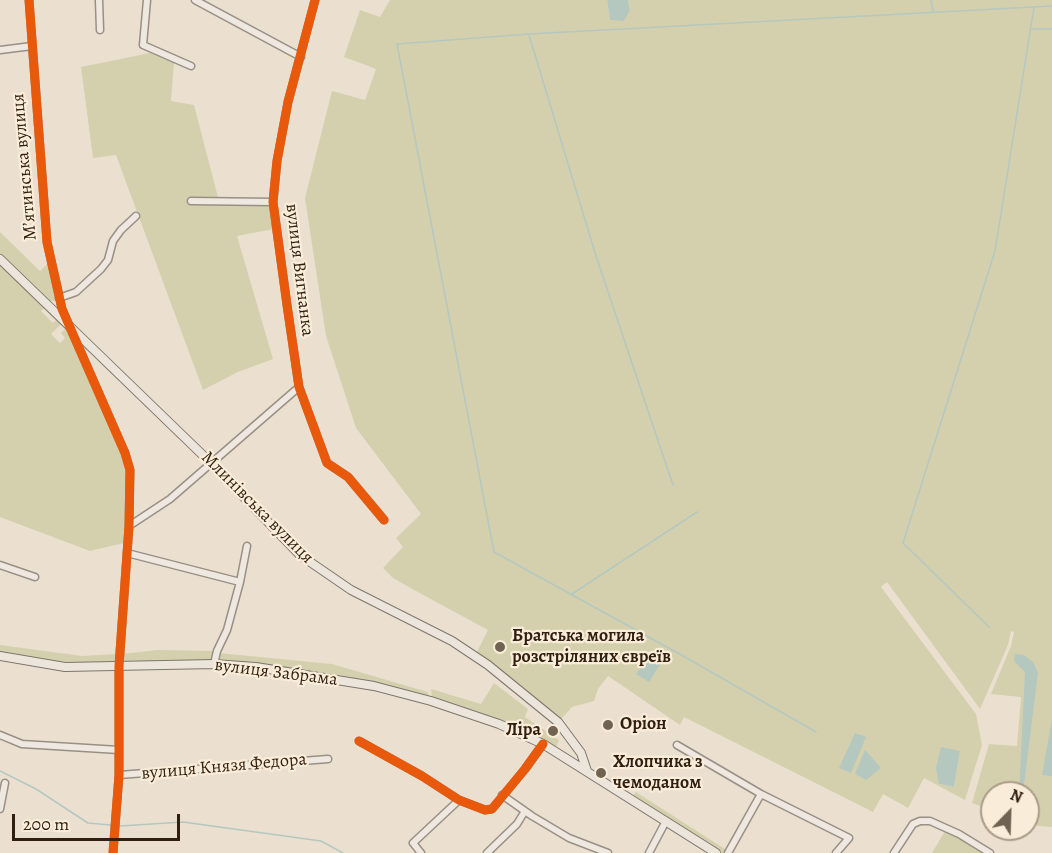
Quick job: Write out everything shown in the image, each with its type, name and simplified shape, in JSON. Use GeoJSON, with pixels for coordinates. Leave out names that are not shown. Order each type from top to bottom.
{"type":"FeatureCollection","features":[{"type":"Feature","properties":{"kind":"main road","name":"Млинівська вулиця"},"geometry":{"type":"LineString","coordinates":[[0,259],[212,464],[300,555],[351,590],[452,641],[488,665],[558,722],[581,753],[587,771]]}},
{"type":"Feature","properties":{"kind":"main road","name":"вулиця Забрама"},"geometry":{"type":"LineString","coordinates":[[0,656],[65,667],[214,664],[256,667],[374,686],[499,723],[543,744],[716,853]]}},
{"type":"Feature","properties":{"kind":"street","name":"Мʼятинська вулиця"},"geometry":{"type":"LineString","coordinates":[[29,0],[47,242],[59,298],[130,470],[129,526],[119,666],[119,776],[113,853]]}},
{"type":"Feature","properties":{"kind":"street"},"geometry":{"type":"LineString","coordinates":[[99,0],[100,30]]}},
{"type":"Feature","properties":{"kind":"street"},"geometry":{"type":"LineString","coordinates":[[147,0],[143,45],[191,66]]}},
{"type":"Feature","properties":{"kind":"street"},"geometry":{"type":"LineString","coordinates":[[195,0],[301,57]]}},
{"type":"Feature","properties":{"kind":"street","name":"вулиця Вигнанка"},"geometry":{"type":"LineString","coordinates":[[315,0],[288,102],[277,161],[273,202],[299,387],[327,463],[348,477],[384,520]]}},
{"type":"Feature","properties":{"kind":"street"},"geometry":{"type":"LineString","coordinates":[[0,50],[32,46]]}},
{"type":"Feature","properties":{"kind":"street"},"geometry":{"type":"LineString","coordinates":[[191,201],[273,202]]}},
{"type":"Feature","properties":{"kind":"street"},"geometry":{"type":"LineString","coordinates":[[59,298],[76,292],[101,269],[108,260],[113,241],[120,230],[136,216]]}},
{"type":"Feature","properties":{"kind":"street"},"geometry":{"type":"LineString","coordinates":[[129,526],[170,499],[299,387]]}},
{"type":"Feature","properties":{"kind":"street"},"geometry":{"type":"LineString","coordinates":[[214,664],[217,651],[227,630],[247,546]]}},
{"type":"Feature","properties":{"kind":"street"},"geometry":{"type":"LineString","coordinates":[[126,553],[240,582]]}},
{"type":"Feature","properties":{"kind":"street"},"geometry":{"type":"LineString","coordinates":[[0,565],[35,577]]}},
{"type":"Feature","properties":{"kind":"street"},"geometry":{"type":"LineString","coordinates":[[0,735],[22,744],[119,750]]}},
{"type":"Feature","properties":{"kind":"street"},"geometry":{"type":"LineString","coordinates":[[359,741],[422,776],[459,800],[485,810],[492,809],[543,744]]}},
{"type":"Feature","properties":{"kind":"street"},"geometry":{"type":"LineString","coordinates":[[677,745],[761,794],[849,838],[836,853]]}},
{"type":"Feature","properties":{"kind":"street","name":"вулиця Князя Федора"},"geometry":{"type":"LineString","coordinates":[[119,776],[328,759]]}},
{"type":"Feature","properties":{"kind":"street"},"geometry":{"type":"LineString","coordinates":[[0,809],[5,783]]}},
{"type":"Feature","properties":{"kind":"street"},"geometry":{"type":"LineString","coordinates":[[728,853],[761,794]]}},
{"type":"Feature","properties":{"kind":"street"},"geometry":{"type":"LineString","coordinates":[[502,795],[569,838],[608,853]]}},
{"type":"Feature","properties":{"kind":"street"},"geometry":{"type":"LineString","coordinates":[[421,853],[413,843],[459,800]]}},
{"type":"Feature","properties":{"kind":"street"},"geometry":{"type":"LineString","coordinates":[[487,853],[516,824],[525,811]]}},
{"type":"Feature","properties":{"kind":"street"},"geometry":{"type":"LineString","coordinates":[[649,853],[666,821]]}},
{"type":"Feature","properties":{"kind":"street"},"geometry":{"type":"LineString","coordinates":[[894,853],[913,824],[930,821],[959,834],[990,853]]}},
{"type":"Feature","properties":{"kind":"shaded area"},"geometry":{"type":"Polygon","coordinates":[[[390,0],[607,0],[610,20],[630,10],[628,0],[1052,0],[1052,827],[1040,826],[1040,781],[980,781],[980,806],[972,803],[989,744],[1017,746],[1021,697],[991,694],[1011,646],[1014,632],[1011,631],[1008,645],[980,709],[887,582],[881,587],[976,714],[982,745],[965,800],[924,778],[908,808],[883,794],[873,812],[684,717],[680,725],[608,676],[598,689],[594,701],[572,707],[560,720],[476,654],[488,630],[393,578],[383,568],[403,547],[396,538],[421,514],[356,428],[326,336],[305,198],[332,91],[365,100],[376,69],[344,57],[360,10],[380,17],[390,0]],[[960,750],[939,784],[954,787],[960,750]]]}},
{"type":"Feature","properties":{"kind":"shaded area"},"geometry":{"type":"Polygon","coordinates":[[[607,0],[628,0],[630,10],[624,21],[610,20],[607,0]]]}},
{"type":"Feature","properties":{"kind":"shaded area"},"geometry":{"type":"Polygon","coordinates":[[[150,53],[174,63],[171,101],[194,105],[220,205],[270,205],[274,229],[237,236],[273,359],[238,372],[203,390],[116,155],[93,158],[81,67],[150,53]]]}},
{"type":"Feature","properties":{"kind":"shaded area"},"geometry":{"type":"Polygon","coordinates":[[[0,232],[40,271],[49,262],[57,298],[55,301],[47,301],[0,256],[0,232]]]}},
{"type":"Feature","properties":{"kind":"shaded area"},"geometry":{"type":"Polygon","coordinates":[[[0,263],[45,307],[41,311],[53,323],[57,319],[62,323],[51,334],[60,343],[65,338],[61,333],[66,328],[68,330],[122,453],[127,471],[124,543],[90,551],[0,517],[0,263]]]}},
{"type":"Feature","properties":{"kind":"shaded area"},"geometry":{"type":"Polygon","coordinates":[[[0,645],[82,656],[117,654],[116,662],[65,663],[0,652],[0,645]]]}},
{"type":"Feature","properties":{"kind":"shaded area"},"geometry":{"type":"Polygon","coordinates":[[[157,650],[215,651],[213,660],[122,662],[122,654],[157,650]]]}},
{"type":"Feature","properties":{"kind":"shaded area"},"geometry":{"type":"Polygon","coordinates":[[[651,652],[658,653],[661,663],[649,682],[636,674],[651,652]]]}},
{"type":"Feature","properties":{"kind":"shaded area"},"geometry":{"type":"Polygon","coordinates":[[[219,653],[332,664],[428,692],[429,697],[375,682],[330,674],[256,663],[217,661],[219,653]]]}},
{"type":"Feature","properties":{"kind":"shaded area"},"geometry":{"type":"Polygon","coordinates":[[[1015,654],[1024,655],[1033,662],[1038,673],[1024,781],[1020,781],[1025,672],[1014,661],[1015,654]]]}},
{"type":"Feature","properties":{"kind":"shaded area"},"geometry":{"type":"Polygon","coordinates":[[[494,683],[528,709],[525,717],[559,740],[556,747],[501,720],[432,698],[431,689],[481,704],[494,683]]]}},
{"type":"Feature","properties":{"kind":"shaded area"},"geometry":{"type":"Polygon","coordinates":[[[1052,719],[1052,776],[1042,775],[1052,719]]]}},
{"type":"Feature","properties":{"kind":"shaded area"},"geometry":{"type":"Polygon","coordinates":[[[855,733],[866,737],[851,773],[839,768],[855,733]]]}},
{"type":"Feature","properties":{"kind":"shaded area"},"geometry":{"type":"Polygon","coordinates":[[[941,747],[960,751],[954,787],[939,784],[936,768],[941,747]]]}},
{"type":"Feature","properties":{"kind":"shaded area"},"geometry":{"type":"Polygon","coordinates":[[[865,750],[881,768],[866,780],[855,774],[865,750]]]}},
{"type":"Feature","properties":{"kind":"shaded area"},"geometry":{"type":"Polygon","coordinates":[[[636,792],[728,851],[727,853],[723,853],[633,796],[636,792]]]}},
{"type":"Feature","properties":{"kind":"shaded area"},"geometry":{"type":"Polygon","coordinates":[[[945,831],[958,836],[985,853],[932,853],[945,831]]]}},
{"type":"Feature","properties":{"kind":"waterway"},"geometry":{"type":"LineString","coordinates":[[931,0],[933,11]]}},
{"type":"Feature","properties":{"kind":"waterway"},"geometry":{"type":"LineString","coordinates":[[816,732],[494,552],[397,44],[529,34],[1052,6]]}},
{"type":"Feature","properties":{"kind":"waterway"},"geometry":{"type":"LineString","coordinates":[[989,627],[903,543],[995,251],[1034,7]]}},
{"type":"Feature","properties":{"kind":"waterway"},"geometry":{"type":"LineString","coordinates":[[1031,29],[1052,29]]}},
{"type":"Feature","properties":{"kind":"waterway"},"geometry":{"type":"LineString","coordinates":[[529,35],[596,256],[673,485]]}},
{"type":"Feature","properties":{"kind":"waterway"},"geometry":{"type":"LineString","coordinates":[[572,594],[697,512]]}},
{"type":"Feature","properties":{"kind":"waterway"},"geometry":{"type":"LineString","coordinates":[[0,771],[36,789],[88,823],[111,825]]}},
{"type":"Feature","properties":{"kind":"waterway"},"geometry":{"type":"LineString","coordinates":[[120,826],[183,822],[321,841],[343,853]]}},
{"type":"Feature","properties":{"kind":"cycle path"},"geometry":{"type":"LineString","coordinates":[[29,0],[47,242],[62,309],[125,453],[130,470],[129,526],[119,666],[119,775],[113,853]]}},
{"type":"Feature","properties":{"kind":"cycle path"},"geometry":{"type":"LineString","coordinates":[[315,0],[288,102],[277,161],[273,202],[299,387],[327,463],[348,477],[384,520]]}},
{"type":"Feature","properties":{"kind":"cycle path"},"geometry":{"type":"LineString","coordinates":[[359,741],[422,776],[459,800],[485,810],[492,809],[543,744]]}},
{"type":"Feature","properties":{"kind":"place","name":"Братська могила розстріляних євреїв"},"geometry":{"type":"Point","coordinates":[500,647]}},
{"type":"Feature","properties":{"kind":"place","name":"Оріон"},"geometry":{"type":"Point","coordinates":[608,725]}},
{"type":"Feature","properties":{"kind":"place","name":"Ліра"},"geometry":{"type":"Point","coordinates":[553,731]}},
{"type":"Feature","properties":{"kind":"place","name":"Хлопчика з чемоданом"},"geometry":{"type":"Point","coordinates":[601,773]}}]}
